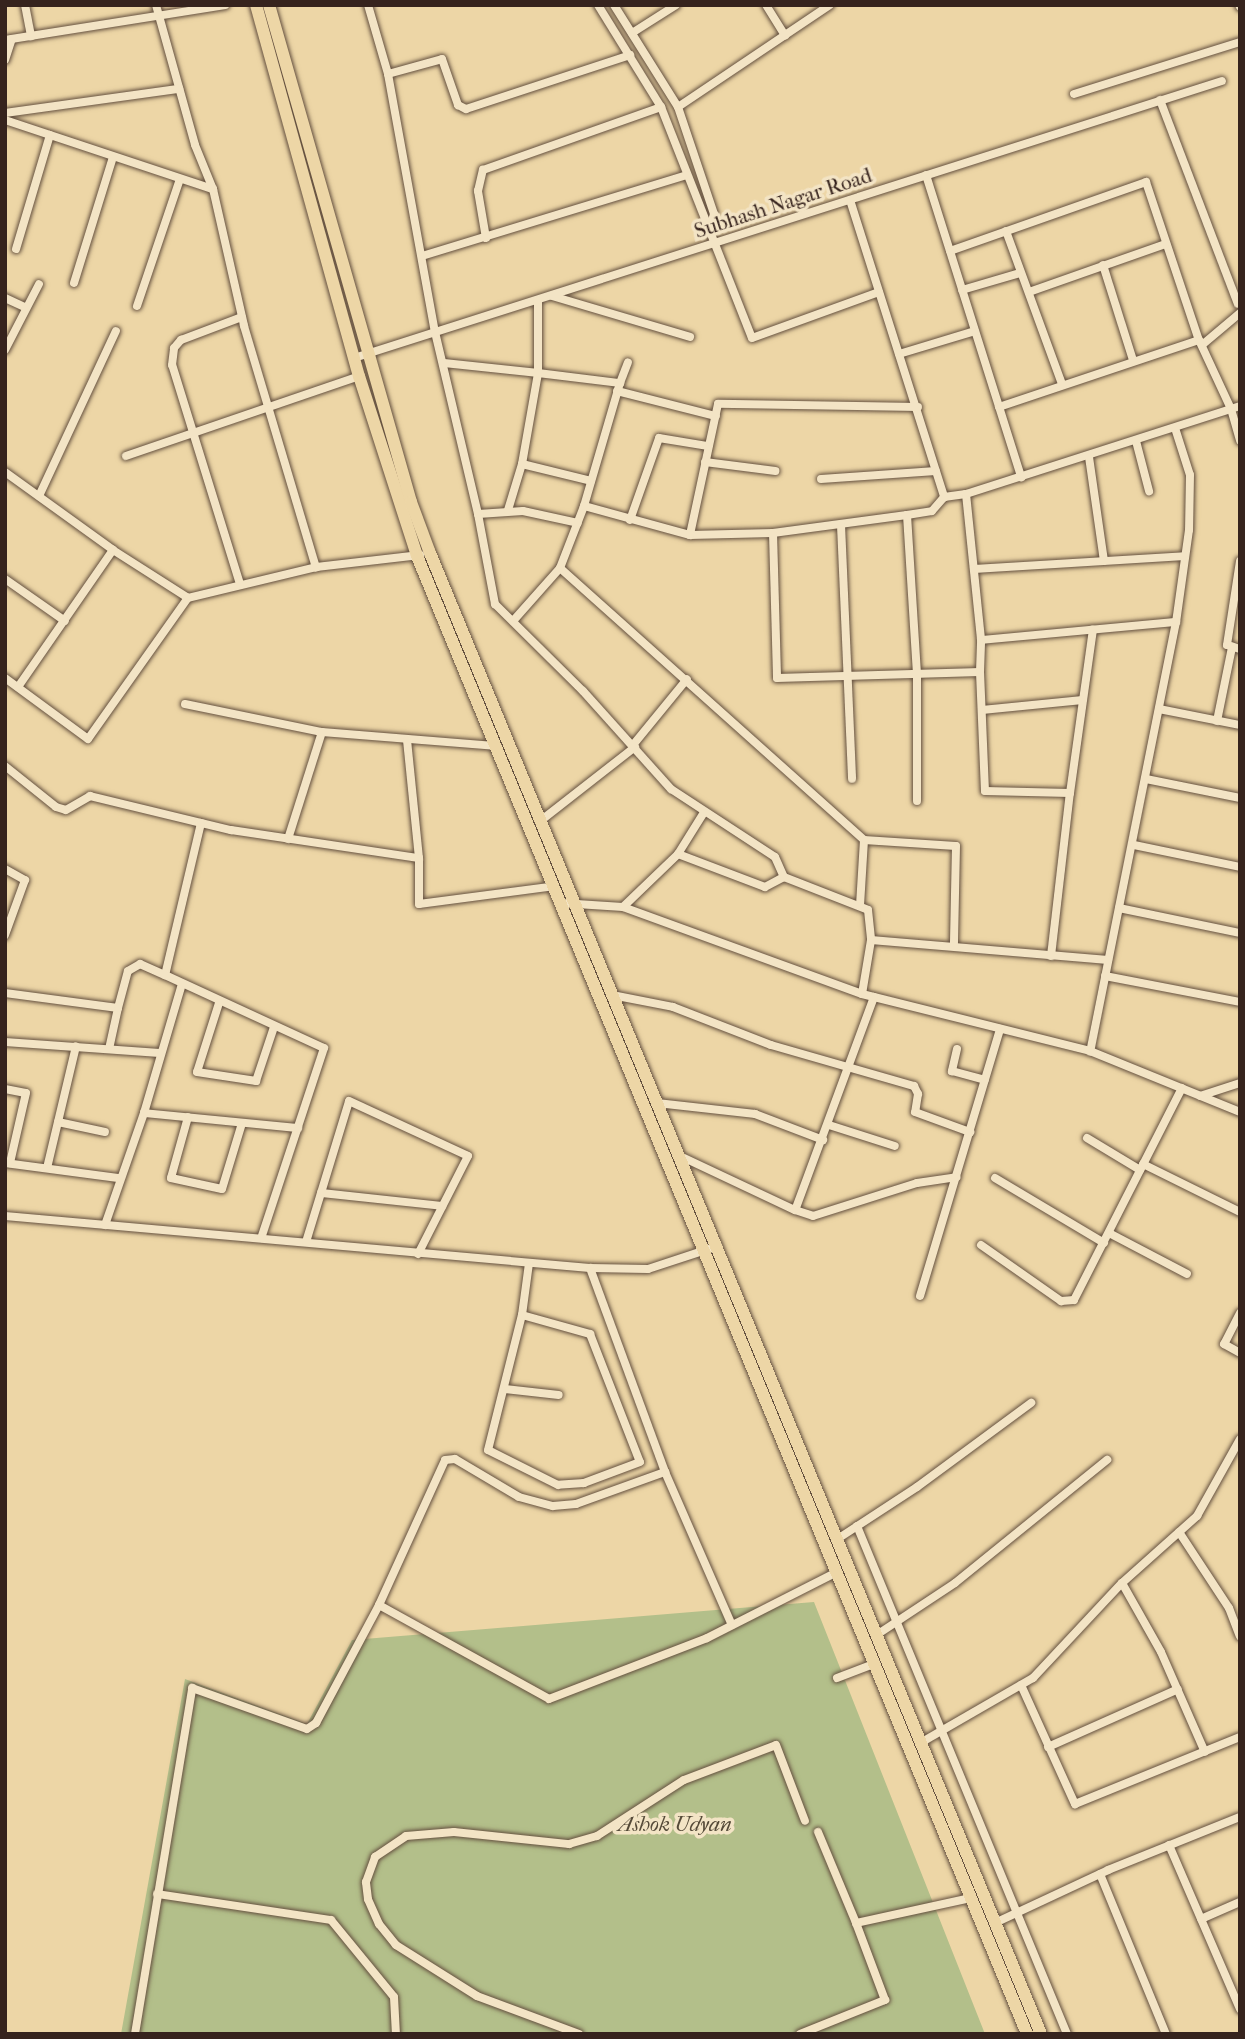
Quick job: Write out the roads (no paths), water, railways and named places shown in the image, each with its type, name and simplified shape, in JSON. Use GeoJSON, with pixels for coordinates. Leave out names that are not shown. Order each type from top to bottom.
{"type":"FeatureCollection","features":[{"type":"Feature","properties":{"kind":"main road"},"geometry":{"type":"LineString","coordinates":[[256,5],[354,358],[354,377],[497,746],[839,1538],[1041,2034]]}},
{"type":"Feature","properties":{"kind":"main road"},"geometry":{"type":"LineString","coordinates":[[269,5],[369,354],[423,555],[539,822],[559,885]]}},
{"type":"Feature","properties":{"kind":"main road"},"geometry":{"type":"LineString","coordinates":[[567,903],[612,995],[680,1156],[712,1249],[837,1572],[1027,2034]]}},
{"type":"Feature","properties":{"kind":"street"},"geometry":{"type":"LineString","coordinates":[[25,5],[31,36]]}},
{"type":"Feature","properties":{"kind":"street"},"geometry":{"type":"LineString","coordinates":[[156,5],[194,145],[213,189],[242,317],[316,567]]}},
{"type":"Feature","properties":{"kind":"street"},"geometry":{"type":"LineString","coordinates":[[5,60],[9,40],[225,5]]}},
{"type":"Feature","properties":{"kind":"street"},"geometry":{"type":"LineString","coordinates":[[368,5],[388,74],[435,332],[478,514],[491,596],[634,746],[671,789],[703,814],[775,857],[784,877],[860,906],[871,914],[871,940],[862,993]]}},
{"type":"Feature","properties":{"kind":"street"},"geometry":{"type":"LineString","coordinates":[[598,5],[661,107],[702,218],[710,228],[752,338],[879,292]]}},
{"type":"Feature","properties":{"kind":"street"},"geometry":{"type":"LineString","coordinates":[[614,5],[678,107],[714,214],[710,228]]}},
{"type":"Feature","properties":{"kind":"street"},"geometry":{"type":"LineString","coordinates":[[632,33],[676,5]]}},
{"type":"Feature","properties":{"kind":"street"},"geometry":{"type":"LineString","coordinates":[[766,5],[785,35]]}},
{"type":"Feature","properties":{"kind":"street"},"geometry":{"type":"LineString","coordinates":[[678,107],[830,5]]}},
{"type":"Feature","properties":{"kind":"street"},"geometry":{"type":"LineString","coordinates":[[1074,94],[1240,42]]}},
{"type":"Feature","properties":{"kind":"street"},"geometry":{"type":"LineString","coordinates":[[388,74],[442,59],[458,105],[466,109],[630,55]]}},
{"type":"Feature","properties":{"kind":"street","name":"Subhash Nagar Road"},"geometry":{"type":"LineString","coordinates":[[354,358],[1222,81]]}},
{"type":"Feature","properties":{"kind":"street"},"geometry":{"type":"LineString","coordinates":[[5,113],[179,89]]}},
{"type":"Feature","properties":{"kind":"street"},"geometry":{"type":"LineString","coordinates":[[1160,100],[1238,304]]}},
{"type":"Feature","properties":{"kind":"street"},"geometry":{"type":"LineString","coordinates":[[486,238],[478,191],[483,170],[661,107]]}},
{"type":"Feature","properties":{"kind":"street"},"geometry":{"type":"LineString","coordinates":[[5,120],[213,189]]}},
{"type":"Feature","properties":{"kind":"street"},"geometry":{"type":"LineString","coordinates":[[16,249],[50,135]]}},
{"type":"Feature","properties":{"kind":"street"},"geometry":{"type":"LineString","coordinates":[[74,283],[113,157]]}},
{"type":"Feature","properties":{"kind":"street"},"geometry":{"type":"LineString","coordinates":[[422,256],[687,175]]}},
{"type":"Feature","properties":{"kind":"street"},"geometry":{"type":"LineString","coordinates":[[926,175],[1021,477]]}},
{"type":"Feature","properties":{"kind":"street"},"geometry":{"type":"LineString","coordinates":[[137,306],[180,179]]}},
{"type":"Feature","properties":{"kind":"street"},"geometry":{"type":"LineString","coordinates":[[950,251],[1146,182],[1200,342],[1235,408],[1240,441]]}},
{"type":"Feature","properties":{"kind":"street"},"geometry":{"type":"LineString","coordinates":[[850,200],[918,407],[944,497]]}},
{"type":"Feature","properties":{"kind":"street"},"geometry":{"type":"LineString","coordinates":[[1006,231],[1062,384]]}},
{"type":"Feature","properties":{"kind":"street"},"geometry":{"type":"LineString","coordinates":[[1029,292],[1165,244]]}},
{"type":"Feature","properties":{"kind":"street"},"geometry":{"type":"LineString","coordinates":[[1103,265],[1133,360]]}},
{"type":"Feature","properties":{"kind":"street"},"geometry":{"type":"LineString","coordinates":[[962,289],[1020,273]]}},
{"type":"Feature","properties":{"kind":"street"},"geometry":{"type":"LineString","coordinates":[[5,351],[38,284]]}},
{"type":"Feature","properties":{"kind":"street"},"geometry":{"type":"LineString","coordinates":[[552,296],[690,337]]}},
{"type":"Feature","properties":{"kind":"street"},"geometry":{"type":"LineString","coordinates":[[5,298],[26,308]]}},
{"type":"Feature","properties":{"kind":"street"},"geometry":{"type":"LineString","coordinates":[[508,510],[522,464],[538,373],[538,301]]}},
{"type":"Feature","properties":{"kind":"street"},"geometry":{"type":"LineString","coordinates":[[999,407],[1133,360],[1200,342],[1240,313]]}},
{"type":"Feature","properties":{"kind":"street"},"geometry":{"type":"LineString","coordinates":[[240,584],[191,436],[172,365],[174,348],[194,332],[242,317]]}},
{"type":"Feature","properties":{"kind":"street"},"geometry":{"type":"LineString","coordinates":[[39,496],[116,331]]}},
{"type":"Feature","properties":{"kind":"street"},"geometry":{"type":"LineString","coordinates":[[899,354],[975,331]]}},
{"type":"Feature","properties":{"kind":"street"},"geometry":{"type":"LineString","coordinates":[[513,621],[560,568],[584,506],[628,362]]}},
{"type":"Feature","properties":{"kind":"street"},"geometry":{"type":"LineString","coordinates":[[444,363],[538,373],[619,387],[716,416]]}},
{"type":"Feature","properties":{"kind":"street"},"geometry":{"type":"LineString","coordinates":[[126,456],[269,409],[354,377]]}},
{"type":"Feature","properties":{"kind":"street"},"geometry":{"type":"LineString","coordinates":[[690,535],[718,404],[918,407]]}},
{"type":"Feature","properties":{"kind":"street"},"geometry":{"type":"LineString","coordinates":[[584,506],[690,535],[773,533],[908,515],[932,511],[944,497],[966,494],[1089,457],[1235,408]]}},
{"type":"Feature","properties":{"kind":"street"},"geometry":{"type":"LineString","coordinates":[[1090,1051],[1118,908],[1134,845],[1176,622],[1185,556],[1190,475],[1175,428]]}},
{"type":"Feature","properties":{"kind":"street"},"geometry":{"type":"LineString","coordinates":[[630,520],[659,438],[708,446]]}},
{"type":"Feature","properties":{"kind":"street"},"geometry":{"type":"LineString","coordinates":[[1136,441],[1149,491]]}},
{"type":"Feature","properties":{"kind":"street"},"geometry":{"type":"LineString","coordinates":[[1089,457],[1104,561]]}},
{"type":"Feature","properties":{"kind":"street"},"geometry":{"type":"LineString","coordinates":[[705,462],[775,471]]}},
{"type":"Feature","properties":{"kind":"street"},"geometry":{"type":"LineString","coordinates":[[522,464],[591,481]]}},
{"type":"Feature","properties":{"kind":"street"},"geometry":{"type":"LineString","coordinates":[[821,479],[936,471]]}},
{"type":"Feature","properties":{"kind":"street"},"geometry":{"type":"LineString","coordinates":[[5,472],[113,550],[188,598]]}},
{"type":"Feature","properties":{"kind":"street"},"geometry":{"type":"LineString","coordinates":[[966,494],[981,640],[985,791],[1070,793]]}},
{"type":"Feature","properties":{"kind":"street"},"geometry":{"type":"LineString","coordinates":[[478,514],[508,510],[578,523]]}},
{"type":"Feature","properties":{"kind":"street"},"geometry":{"type":"LineString","coordinates":[[908,515],[917,675],[917,801]]}},
{"type":"Feature","properties":{"kind":"street"},"geometry":{"type":"LineString","coordinates":[[841,525],[852,779]]}},
{"type":"Feature","properties":{"kind":"street"},"geometry":{"type":"LineString","coordinates":[[773,533],[776,678],[981,672]]}},
{"type":"Feature","properties":{"kind":"street"},"geometry":{"type":"LineString","coordinates":[[18,687],[113,550]]}},
{"type":"Feature","properties":{"kind":"street"},"geometry":{"type":"LineString","coordinates":[[5,678],[88,739],[188,598],[316,567],[423,555]]}},
{"type":"Feature","properties":{"kind":"street"},"geometry":{"type":"LineString","coordinates":[[974,569],[1185,556]]}},
{"type":"Feature","properties":{"kind":"street"},"geometry":{"type":"LineString","coordinates":[[1217,720],[1236,648],[1227,645],[1240,561]]}},
{"type":"Feature","properties":{"kind":"street"},"geometry":{"type":"LineString","coordinates":[[560,568],[864,840],[956,846],[954,945]]}},
{"type":"Feature","properties":{"kind":"street"},"geometry":{"type":"LineString","coordinates":[[5,579],[65,621]]}},
{"type":"Feature","properties":{"kind":"street"},"geometry":{"type":"LineString","coordinates":[[981,640],[1176,622]]}},
{"type":"Feature","properties":{"kind":"street"},"geometry":{"type":"LineString","coordinates":[[1051,956],[1093,630]]}},
{"type":"Feature","properties":{"kind":"street"},"geometry":{"type":"LineString","coordinates":[[539,822],[634,746],[687,680]]}},
{"type":"Feature","properties":{"kind":"street"},"geometry":{"type":"LineString","coordinates":[[982,710],[1083,701]]}},
{"type":"Feature","properties":{"kind":"street"},"geometry":{"type":"LineString","coordinates":[[185,704],[322,732],[497,746]]}},
{"type":"Feature","properties":{"kind":"street"},"geometry":{"type":"LineString","coordinates":[[1158,709],[1240,725]]}},
{"type":"Feature","properties":{"kind":"street"},"geometry":{"type":"LineString","coordinates":[[288,839],[322,732]]}},
{"type":"Feature","properties":{"kind":"street"},"geometry":{"type":"LineString","coordinates":[[407,740],[419,858],[419,904],[559,885]]}},
{"type":"Feature","properties":{"kind":"street"},"geometry":{"type":"LineString","coordinates":[[5,766],[56,807],[66,810],[90,796],[201,823],[419,858]]}},
{"type":"Feature","properties":{"kind":"street"},"geometry":{"type":"LineString","coordinates":[[1146,779],[1240,798]]}},
{"type":"Feature","properties":{"kind":"street"},"geometry":{"type":"LineString","coordinates":[[623,907],[678,854],[703,814]]}},
{"type":"Feature","properties":{"kind":"street"},"geometry":{"type":"LineString","coordinates":[[165,975],[176,941],[201,823]]}},
{"type":"Feature","properties":{"kind":"street"},"geometry":{"type":"LineString","coordinates":[[860,906],[864,840]]}},
{"type":"Feature","properties":{"kind":"street"},"geometry":{"type":"LineString","coordinates":[[1134,845],[1240,867]]}},
{"type":"Feature","properties":{"kind":"street"},"geometry":{"type":"LineString","coordinates":[[678,854],[765,887],[784,877]]}},
{"type":"Feature","properties":{"kind":"street"},"geometry":{"type":"LineString","coordinates":[[5,869],[25,880],[5,935]]}},
{"type":"Feature","properties":{"kind":"street"},"geometry":{"type":"LineString","coordinates":[[567,903],[623,907],[874,997],[1090,1051],[1240,1112]]}},
{"type":"Feature","properties":{"kind":"street"},"geometry":{"type":"LineString","coordinates":[[1118,908],[1240,933]]}},
{"type":"Feature","properties":{"kind":"street"},"geometry":{"type":"LineString","coordinates":[[871,940],[1108,960]]}},
{"type":"Feature","properties":{"kind":"street"},"geometry":{"type":"LineString","coordinates":[[109,1049],[128,971],[140,964],[219,1003],[324,1048],[261,1238]]}},
{"type":"Feature","properties":{"kind":"street"},"geometry":{"type":"LineString","coordinates":[[1105,976],[1240,1002]]}},
{"type":"Feature","properties":{"kind":"street"},"geometry":{"type":"LineString","coordinates":[[105,1225],[118,1178],[144,1113],[182,984]]}},
{"type":"Feature","properties":{"kind":"street"},"geometry":{"type":"LineString","coordinates":[[5,993],[118,1008]]}},
{"type":"Feature","properties":{"kind":"street"},"geometry":{"type":"LineString","coordinates":[[612,995],[673,1007],[851,1069],[914,1086],[917,1114],[970,1132]]}},
{"type":"Feature","properties":{"kind":"street"},"geometry":{"type":"LineString","coordinates":[[795,1210],[851,1069],[874,997]]}},
{"type":"Feature","properties":{"kind":"street"},"geometry":{"type":"LineString","coordinates":[[219,1003],[197,1072],[256,1081],[274,1027]]}},
{"type":"Feature","properties":{"kind":"street"},"geometry":{"type":"LineString","coordinates":[[920,1296],[1000,1029]]}},
{"type":"Feature","properties":{"kind":"street"},"geometry":{"type":"LineString","coordinates":[[5,1042],[160,1053]]}},
{"type":"Feature","properties":{"kind":"street"},"geometry":{"type":"LineString","coordinates":[[47,1168],[76,1046]]}},
{"type":"Feature","properties":{"kind":"street"},"geometry":{"type":"LineString","coordinates":[[957,1049],[952,1070],[985,1080]]}},
{"type":"Feature","properties":{"kind":"street"},"geometry":{"type":"LineString","coordinates":[[1200,1097],[1240,1083]]}},
{"type":"Feature","properties":{"kind":"street"},"geometry":{"type":"LineString","coordinates":[[981,1245],[1067,1303],[1073,1300],[1182,1088]]}},
{"type":"Feature","properties":{"kind":"street"},"geometry":{"type":"LineString","coordinates":[[5,1089],[26,1093],[8,1163],[118,1178]]}},
{"type":"Feature","properties":{"kind":"street"},"geometry":{"type":"LineString","coordinates":[[306,1242],[349,1101],[468,1156],[418,1254]]}},
{"type":"Feature","properties":{"kind":"street"},"geometry":{"type":"LineString","coordinates":[[657,1103],[755,1114],[823,1140]]}},
{"type":"Feature","properties":{"kind":"street"},"geometry":{"type":"LineString","coordinates":[[144,1113],[298,1128]]}},
{"type":"Feature","properties":{"kind":"street"},"geometry":{"type":"LineString","coordinates":[[188,1117],[171,1178],[222,1189],[242,1123]]}},
{"type":"Feature","properties":{"kind":"street"},"geometry":{"type":"LineString","coordinates":[[58,1122],[105,1132]]}},
{"type":"Feature","properties":{"kind":"street"},"geometry":{"type":"LineString","coordinates":[[829,1125],[895,1146]]}},
{"type":"Feature","properties":{"kind":"street"},"geometry":{"type":"LineString","coordinates":[[1087,1138],[1142,1167],[1240,1212]]}},
{"type":"Feature","properties":{"kind":"street"},"geometry":{"type":"LineString","coordinates":[[680,1156],[813,1216],[917,1183],[957,1177]]}},
{"type":"Feature","properties":{"kind":"street"},"geometry":{"type":"LineString","coordinates":[[995,1178],[1104,1243]]}},
{"type":"Feature","properties":{"kind":"street"},"geometry":{"type":"LineString","coordinates":[[321,1193],[442,1206]]}},
{"type":"Feature","properties":{"kind":"street"},"geometry":{"type":"LineString","coordinates":[[5,1216],[590,1268],[648,1269],[712,1249]]}},
{"type":"Feature","properties":{"kind":"street"},"geometry":{"type":"LineString","coordinates":[[1109,1233],[1187,1274]]}},
{"type":"Feature","properties":{"kind":"street"},"geometry":{"type":"LineString","coordinates":[[522,1315],[590,1334],[640,1462],[584,1483],[558,1485],[488,1450],[522,1315],[529,1263]]}},
{"type":"Feature","properties":{"kind":"street"},"geometry":{"type":"LineString","coordinates":[[590,1268],[664,1472],[732,1625]]}},
{"type":"Feature","properties":{"kind":"street"},"geometry":{"type":"LineString","coordinates":[[1240,1313],[1224,1343],[1240,1353]]}},
{"type":"Feature","properties":{"kind":"street"},"geometry":{"type":"LineString","coordinates":[[505,1389],[559,1395]]}},
{"type":"Feature","properties":{"kind":"street"},"geometry":{"type":"LineString","coordinates":[[839,1538],[1031,1403]]}},
{"type":"Feature","properties":{"kind":"street"},"geometry":{"type":"LineString","coordinates":[[922,1742],[1033,1678],[1122,1583],[1198,1516],[1240,1439]]}},
{"type":"Feature","properties":{"kind":"street"},"geometry":{"type":"LineString","coordinates":[[135,2034],[192,1688],[307,1729],[316,1723],[379,1605],[446,1460],[455,1459],[519,1497],[553,1506],[576,1504],[664,1472]]}},
{"type":"Feature","properties":{"kind":"street"},"geometry":{"type":"LineString","coordinates":[[878,1634],[955,1583],[1107,1460]]}},
{"type":"Feature","properties":{"kind":"street"},"geometry":{"type":"LineString","coordinates":[[857,1526],[1067,2034]]}},
{"type":"Feature","properties":{"kind":"street"},"geometry":{"type":"LineString","coordinates":[[1179,1532],[1228,1608],[1240,1636]]}},
{"type":"Feature","properties":{"kind":"street"},"geometry":{"type":"LineString","coordinates":[[379,1605],[549,1699],[732,1625],[837,1572]]}},
{"type":"Feature","properties":{"kind":"street"},"geometry":{"type":"LineString","coordinates":[[1122,1583],[1178,1689],[1205,1752]]}},
{"type":"Feature","properties":{"kind":"street"},"geometry":{"type":"LineString","coordinates":[[837,1678],[876,1663]]}},
{"type":"Feature","properties":{"kind":"street"},"geometry":{"type":"LineString","coordinates":[[1021,1685],[1071,1801],[1079,1804],[1240,1737]]}},
{"type":"Feature","properties":{"kind":"street"},"geometry":{"type":"LineString","coordinates":[[1048,1747],[1178,1689]]}},
{"type":"Feature","properties":{"kind":"street"},"geometry":{"type":"LineString","coordinates":[[579,2034],[477,1996],[396,1945],[379,1924],[368,1899],[366,1882],[375,1857],[406,1836],[442,1833],[569,1844],[597,1836],[684,1780],[776,1745],[805,1821]]}},
{"type":"Feature","properties":{"kind":"street"},"geometry":{"type":"LineString","coordinates":[[995,1923],[1100,1874],[1240,1817]]}},
{"type":"Feature","properties":{"kind":"street"},"geometry":{"type":"LineString","coordinates":[[800,2034],[885,2000],[818,1832]]}},
{"type":"Feature","properties":{"kind":"street"},"geometry":{"type":"LineString","coordinates":[[1169,1845],[1240,2009]]}},
{"type":"Feature","properties":{"kind":"street"},"geometry":{"type":"LineString","coordinates":[[1100,1874],[1166,2034]]}},
{"type":"Feature","properties":{"kind":"street"},"geometry":{"type":"LineString","coordinates":[[157,1894],[331,1920],[394,1997],[396,2034]]}},
{"type":"Feature","properties":{"kind":"street"},"geometry":{"type":"LineString","coordinates":[[856,1923],[971,1898]]}},
{"type":"Feature","properties":{"kind":"street"},"geometry":{"type":"LineString","coordinates":[[1201,1919],[1240,1902]]}},
{"type":"Feature","properties":{"kind":"park label","name":"Ashok Udyan"},"geometry":{"type":"Point","coordinates":[675,1824]}}]}
